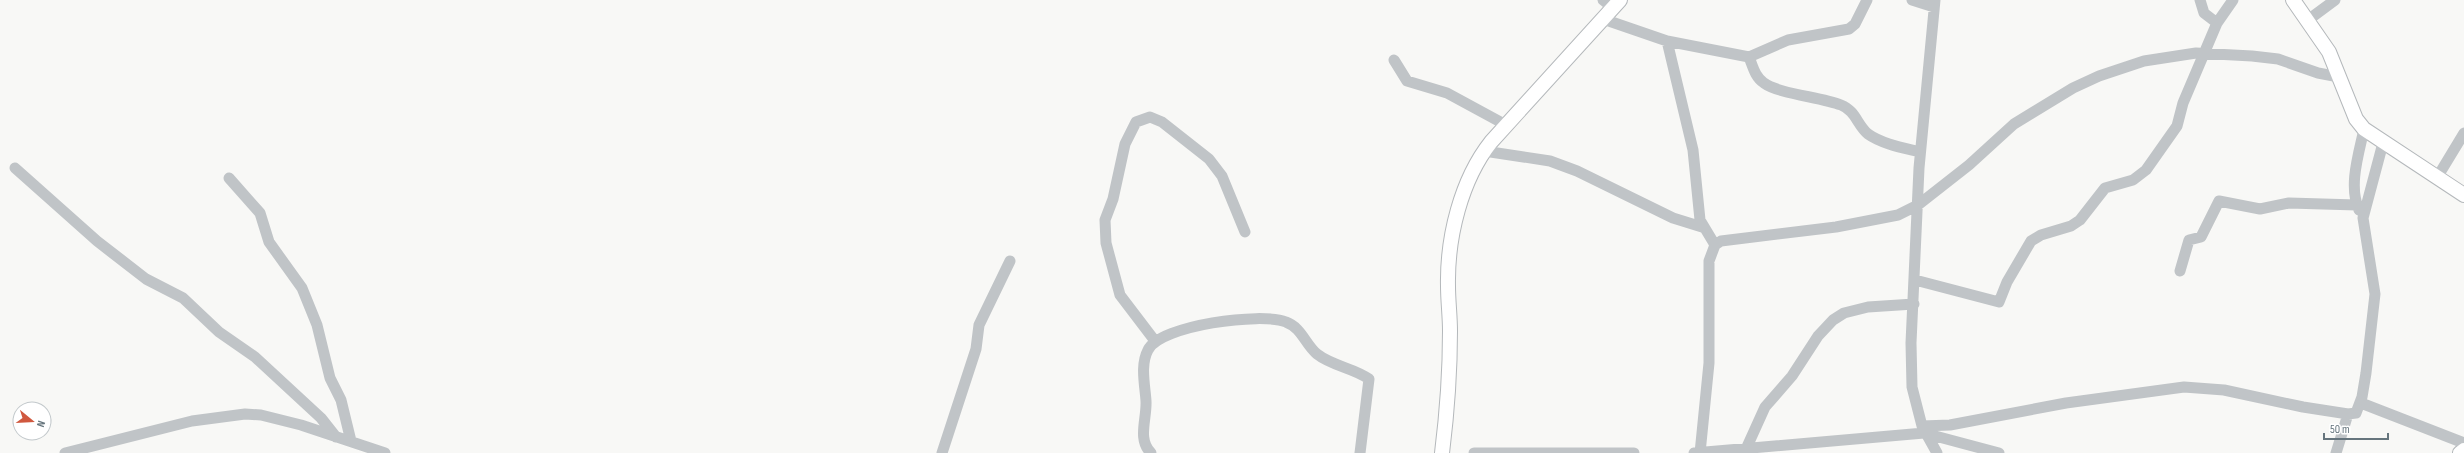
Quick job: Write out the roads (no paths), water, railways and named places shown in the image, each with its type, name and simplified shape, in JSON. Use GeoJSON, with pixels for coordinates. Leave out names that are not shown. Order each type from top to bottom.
{"type":"FeatureCollection","features":[{"type":"Feature","properties":{"kind":"main road"},"geometry":{"type":"LineString","coordinates":[[2292,0],[2308,20],[2329,52],[2356,119],[2364,129],[2383,143],[2438,176],[2464,195]]}},
{"type":"Feature","properties":{"kind":"main road"},"geometry":{"type":"LineString","coordinates":[[1442,453],[1450,331],[1448,284],[1454,231],[1462,195],[1484,151],[1603,20],[1612,3]]}},
{"type":"Feature","properties":{"kind":"main road"},"geometry":{"type":"LineString","coordinates":[[2460,453],[2464,450]]}},
{"type":"Feature","properties":{"kind":"street"},"geometry":{"type":"LineString","coordinates":[[1603,20],[1667,41],[1749,58],[1788,40],[1849,29],[1855,24],[1867,0]]}},
{"type":"Feature","properties":{"kind":"street"},"geometry":{"type":"LineString","coordinates":[[1912,0],[1935,4],[1920,152],[1911,343],[1912,387],[1923,430],[1937,453]]}},
{"type":"Feature","properties":{"kind":"street"},"geometry":{"type":"LineString","coordinates":[[2200,0],[2204,13],[2217,23]]}},
{"type":"Feature","properties":{"kind":"street"},"geometry":{"type":"LineString","coordinates":[[1915,280],[1999,302],[2007,282],[2031,241],[2040,235],[2071,226],[2080,220],[2105,188],[2133,180],[2146,170],[2177,126],[2183,103],[2217,23],[2233,0]]}},
{"type":"Feature","properties":{"kind":"street"},"geometry":{"type":"LineString","coordinates":[[2308,20],[2335,0]]}},
{"type":"Feature","properties":{"kind":"street"},"geometry":{"type":"LineString","coordinates":[[1667,41],[1693,150],[1702,227],[1715,245]]}},
{"type":"Feature","properties":{"kind":"street"},"geometry":{"type":"LineString","coordinates":[[1715,245],[1731,240],[1843,226],[1898,215],[1918,205],[1969,165],[2014,124],[2073,88],[2099,76],[2144,61],[2205,53],[2278,60],[2318,73],[2339,77]]}},
{"type":"Feature","properties":{"kind":"street"},"geometry":{"type":"LineString","coordinates":[[1749,58],[1759,79],[1771,87],[1811,96],[1842,106],[1855,114],[1870,135],[1884,142],[1920,152]]}},
{"type":"Feature","properties":{"kind":"street"},"geometry":{"type":"LineString","coordinates":[[1394,60],[1407,81],[1447,92],[1506,125]]}},
{"type":"Feature","properties":{"kind":"street"},"geometry":{"type":"LineString","coordinates":[[1155,341],[1120,295],[1106,243],[1105,220],[1113,199],[1125,144],[1136,122],[1150,117],[1162,122],[1209,159],[1222,176],[1245,232]]}},
{"type":"Feature","properties":{"kind":"street"},"geometry":{"type":"LineString","coordinates":[[1715,245],[1709,261],[1709,363],[1698,453],[1742,451],[1923,430],[2066,403],[2184,387],[2224,390],[2348,414],[2356,413],[2361,403],[2366,373],[2375,294],[2363,218],[2357,205],[2356,167],[2364,129]]}},
{"type":"Feature","properties":{"kind":"street"},"geometry":{"type":"LineString","coordinates":[[2438,176],[2464,134]]}},
{"type":"Feature","properties":{"kind":"street"},"geometry":{"type":"LineString","coordinates":[[2363,218],[2383,143]]}},
{"type":"Feature","properties":{"kind":"street"},"geometry":{"type":"LineString","coordinates":[[1484,151],[1550,161],[1577,170],[1673,218],[1702,227]]}},
{"type":"Feature","properties":{"kind":"street"},"geometry":{"type":"LineString","coordinates":[[15,168],[97,241],[146,279],[183,298],[219,332],[255,357],[321,418],[336,437]]}},
{"type":"Feature","properties":{"kind":"street"},"geometry":{"type":"LineString","coordinates":[[229,178],[260,213],[269,242],[302,288],[317,326],[330,378],[341,400],[351,441]]}},
{"type":"Feature","properties":{"kind":"street"},"geometry":{"type":"LineString","coordinates":[[2180,271],[2189,240],[2200,238],[2219,201],[2260,209],[2289,203],[2357,205]]}},
{"type":"Feature","properties":{"kind":"street"},"geometry":{"type":"LineString","coordinates":[[942,453],[976,349],[979,325],[1010,261]]}},
{"type":"Feature","properties":{"kind":"street"},"geometry":{"type":"LineString","coordinates":[[1742,451],[1765,407],[1792,376],[1818,336],[1833,320],[1844,313],[1868,307],[1914,304]]}},
{"type":"Feature","properties":{"kind":"street"},"geometry":{"type":"LineString","coordinates":[[1151,453],[1143,442],[1146,408],[1144,368],[1148,350],[1155,341],[1190,329],[1231,320],[1273,319],[1287,322],[1304,335],[1318,354],[1369,379],[1360,453]]}},
{"type":"Feature","properties":{"kind":"street"},"geometry":{"type":"LineString","coordinates":[[2361,403],[2464,443]]}},
{"type":"Feature","properties":{"kind":"street"},"geometry":{"type":"LineString","coordinates":[[2336,453],[2348,414]]}},
{"type":"Feature","properties":{"kind":"street"},"geometry":{"type":"LineString","coordinates":[[65,453],[192,421],[227,415],[261,415],[301,425],[385,453]]}},
{"type":"Feature","properties":{"kind":"street"},"geometry":{"type":"LineString","coordinates":[[1923,430],[1999,453]]}},
{"type":"Feature","properties":{"kind":"street"},"geometry":{"type":"LineString","coordinates":[[1474,453],[1631,453]]}}]}
